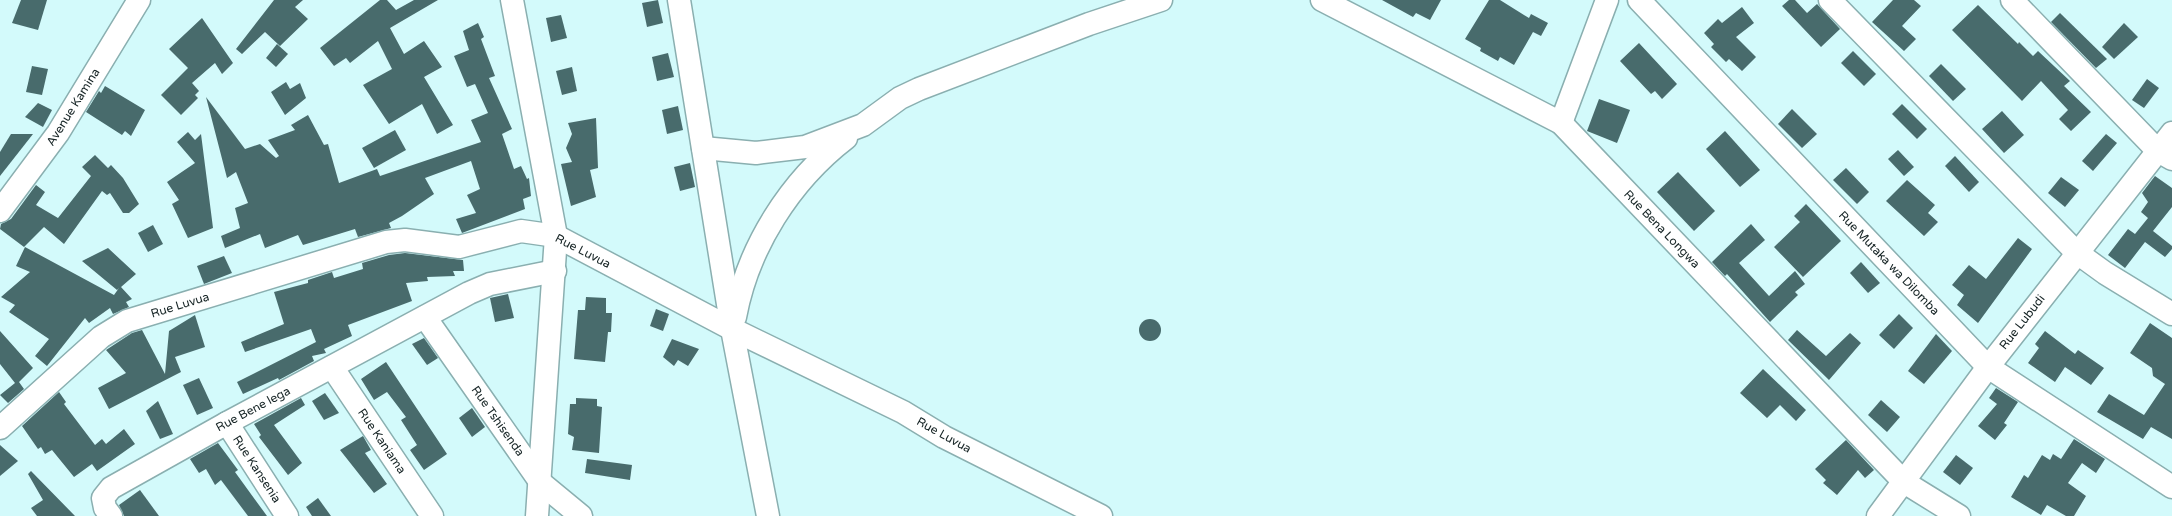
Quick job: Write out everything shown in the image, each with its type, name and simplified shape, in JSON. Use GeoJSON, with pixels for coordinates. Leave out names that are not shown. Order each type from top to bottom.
{"type":"FeatureCollection","features":[{"type":"Feature","properties":{"kind":"street","name":"Avenue Kamina"},"geometry":{"type":"LineString","coordinates":[[0,211],[58,133],[139,0]]}},
{"type":"Feature","properties":{"kind":"street"},"geometry":{"type":"LineString","coordinates":[[512,0],[556,236],[538,516]]}},
{"type":"Feature","properties":{"kind":"street"},"geometry":{"type":"LineString","coordinates":[[679,0],[732,329],[768,516]]}},
{"type":"Feature","properties":{"kind":"street"},"geometry":{"type":"LineString","coordinates":[[732,329],[740,292],[747,271],[782,208],[804,175],[827,152],[862,125],[900,98],[919,89],[1089,24],[1161,0]]}},
{"type":"Feature","properties":{"kind":"street","name":"Rue Bena Longwa"},"geometry":{"type":"LineString","coordinates":[[1322,0],[1360,10],[1561,123],[1904,482],[1959,516]]}},
{"type":"Feature","properties":{"kind":"street"},"geometry":{"type":"LineString","coordinates":[[1561,123],[1607,0]]}},
{"type":"Feature","properties":{"kind":"street","name":"Rue Mutaka wa Dilomba"},"geometry":{"type":"LineString","coordinates":[[1639,0],[1988,367],[2172,487]]}},
{"type":"Feature","properties":{"kind":"street"},"geometry":{"type":"LineString","coordinates":[[1830,0],[2076,252],[2105,273],[2172,314]]}},
{"type":"Feature","properties":{"kind":"street"},"geometry":{"type":"LineString","coordinates":[[2012,0],[2165,155]]}},
{"type":"Feature","properties":{"kind":"street"},"geometry":{"type":"LineString","coordinates":[[703,148],[756,153],[788,150],[805,146],[862,125]]}},
{"type":"Feature","properties":{"kind":"street","name":"Rue Lubudi"},"geometry":{"type":"LineString","coordinates":[[1878,516],[2076,252],[2165,155],[2172,133]]}},
{"type":"Feature","properties":{"kind":"street","name":"Rue Luvua"},"geometry":{"type":"LineString","coordinates":[[0,428],[101,337],[127,321],[395,240],[454,247],[521,231],[556,236],[732,329],[903,412],[944,437],[1102,516]]}},
{"type":"Feature","properties":{"kind":"street","name":"Rue Bene lega"},"geometry":{"type":"LineString","coordinates":[[111,516],[103,498],[111,488],[227,423],[490,284],[555,271]]}},
{"type":"Feature","properties":{"kind":"street","name":"Rue Tshisenda"},"geometry":{"type":"LineString","coordinates":[[425,317],[541,483],[581,516]]}},
{"type":"Feature","properties":{"kind":"street","name":"Rue Kaniama"},"geometry":{"type":"LineString","coordinates":[[332,367],[432,516]]}},
{"type":"Feature","properties":{"kind":"street","name":"Rue Kansenia"},"geometry":{"type":"LineString","coordinates":[[227,423],[287,516]]}},
{"type":"Feature","properties":{"kind":"building"},"geometry":{"type":"Polygon","coordinates":[[[21,0],[47,0],[38,30],[12,23],[21,0]]]}},
{"type":"Feature","properties":{"kind":"building"},"geometry":{"type":"Polygon","coordinates":[[[274,0],[303,0],[295,7],[308,19],[280,46],[265,32],[242,54],[236,49],[274,0]]]}},
{"type":"Feature","properties":{"kind":"building"},"geometry":{"type":"Polygon","coordinates":[[[380,0],[387,0],[396,10],[414,0],[438,0],[390,28],[404,54],[424,41],[442,67],[424,77],[453,125],[437,134],[422,104],[389,124],[363,85],[392,69],[378,41],[350,63],[346,58],[334,66],[320,48],[380,0]]]}},
{"type":"Feature","properties":{"kind":"building"},"geometry":{"type":"Polygon","coordinates":[[[658,0],[663,23],[647,27],[642,3],[658,0]]]}},
{"type":"Feature","properties":{"kind":"building"},"geometry":{"type":"Polygon","coordinates":[[[1382,0],[1441,0],[1430,20],[1416,13],[1413,17],[1382,0]]]}},
{"type":"Feature","properties":{"kind":"building"},"geometry":{"type":"Polygon","coordinates":[[[1489,0],[1500,0],[1529,18],[1531,14],[1548,23],[1541,36],[1533,32],[1514,65],[1500,57],[1498,61],[1480,51],[1481,48],[1465,39],[1489,0]]]}},
{"type":"Feature","properties":{"kind":"building"},"geometry":{"type":"Polygon","coordinates":[[[1789,0],[1795,0],[1807,13],[1817,4],[1840,29],[1821,47],[1782,6],[1789,0]]]}},
{"type":"Feature","properties":{"kind":"building"},"geometry":{"type":"Polygon","coordinates":[[[1893,0],[1914,0],[1921,6],[1902,26],[1916,39],[1904,51],[1872,22],[1893,0]]]}},
{"type":"Feature","properties":{"kind":"building"},"geometry":{"type":"Polygon","coordinates":[[[1978,5],[2018,44],[2019,42],[2033,56],[2038,51],[2070,81],[2064,86],[2091,112],[2071,131],[2059,119],[2068,110],[2041,81],[2022,101],[1952,30],[1978,5]]]}},
{"type":"Feature","properties":{"kind":"building"},"geometry":{"type":"Polygon","coordinates":[[[1742,7],[1754,23],[1736,37],[1756,57],[1742,71],[1729,59],[1726,62],[1711,47],[1714,44],[1704,33],[1718,19],[1722,23],[1742,7]]]}},
{"type":"Feature","properties":{"kind":"building"},"geometry":{"type":"Polygon","coordinates":[[[2060,13],[2107,59],[2096,68],[2051,22],[2060,13]]]}},
{"type":"Feature","properties":{"kind":"building"},"geometry":{"type":"Polygon","coordinates":[[[561,15],[567,38],[551,42],[546,18],[561,15]]]}},
{"type":"Feature","properties":{"kind":"building"},"geometry":{"type":"Polygon","coordinates":[[[202,18],[233,63],[222,74],[215,63],[192,83],[199,91],[195,95],[198,98],[181,115],[161,95],[188,68],[169,49],[202,18]]]}},
{"type":"Feature","properties":{"kind":"building"},"geometry":{"type":"Polygon","coordinates":[[[478,23],[484,37],[481,39],[495,76],[489,78],[512,129],[502,134],[514,169],[521,166],[527,179],[529,178],[531,196],[523,199],[525,209],[462,233],[456,219],[476,213],[467,195],[480,189],[471,161],[425,178],[434,194],[389,223],[391,228],[358,237],[355,229],[303,245],[298,235],[265,248],[260,234],[225,248],[221,236],[240,228],[235,208],[248,203],[236,172],[227,178],[206,97],[245,149],[260,144],[276,158],[279,156],[268,140],[295,130],[291,125],[308,115],[324,145],[328,144],[339,183],[377,169],[380,176],[481,142],[471,120],[488,113],[475,84],[467,87],[454,56],[469,50],[463,31],[478,23]]]}},
{"type":"Feature","properties":{"kind":"building"},"geometry":{"type":"Polygon","coordinates":[[[2124,23],[2138,37],[2114,59],[2102,47],[2124,23]]]}},
{"type":"Feature","properties":{"kind":"building"},"geometry":{"type":"Polygon","coordinates":[[[1639,43],[1677,84],[1662,99],[1655,91],[1651,94],[1620,61],[1639,43]]]}},
{"type":"Feature","properties":{"kind":"building"},"geometry":{"type":"Polygon","coordinates":[[[277,44],[288,54],[276,67],[266,58],[277,44]]]}},
{"type":"Feature","properties":{"kind":"building"},"geometry":{"type":"Polygon","coordinates":[[[1853,51],[1876,74],[1864,86],[1841,63],[1853,51]]]}},
{"type":"Feature","properties":{"kind":"building"},"geometry":{"type":"Polygon","coordinates":[[[668,53],[674,77],[657,81],[652,57],[668,53]]]}},
{"type":"Feature","properties":{"kind":"building"},"geometry":{"type":"Polygon","coordinates":[[[1941,64],[1966,89],[1953,101],[1929,76],[1941,64]]]}},
{"type":"Feature","properties":{"kind":"building"},"geometry":{"type":"Polygon","coordinates":[[[32,66],[48,69],[42,95],[26,92],[32,66]]]}},
{"type":"Feature","properties":{"kind":"building"},"geometry":{"type":"Polygon","coordinates":[[[572,67],[577,91],[562,95],[556,71],[572,67]]]}},
{"type":"Feature","properties":{"kind":"building"},"geometry":{"type":"Polygon","coordinates":[[[2147,79],[2159,88],[2144,108],[2132,100],[2147,79]]]}},
{"type":"Feature","properties":{"kind":"building"},"geometry":{"type":"Polygon","coordinates":[[[286,82],[290,89],[300,83],[306,98],[285,115],[271,92],[286,82]]]}},
{"type":"Feature","properties":{"kind":"building"},"geometry":{"type":"Polygon","coordinates":[[[105,86],[145,110],[131,136],[125,131],[122,135],[86,112],[99,91],[101,93],[105,86]]]}},
{"type":"Feature","properties":{"kind":"building"},"geometry":{"type":"Polygon","coordinates":[[[1599,99],[1630,110],[1617,143],[1587,131],[1599,99]]]}},
{"type":"Feature","properties":{"kind":"building"},"geometry":{"type":"Polygon","coordinates":[[[38,103],[52,110],[43,127],[25,117],[38,103]]]}},
{"type":"Feature","properties":{"kind":"building"},"geometry":{"type":"Polygon","coordinates":[[[1902,104],[1927,129],[1917,139],[1892,114],[1902,104]]]}},
{"type":"Feature","properties":{"kind":"building"},"geometry":{"type":"Polygon","coordinates":[[[678,106],[683,130],[667,134],[662,110],[678,106]]]}},
{"type":"Feature","properties":{"kind":"building"},"geometry":{"type":"Polygon","coordinates":[[[1792,109],[1817,134],[1802,148],[1778,124],[1792,109]]]}},
{"type":"Feature","properties":{"kind":"building"},"geometry":{"type":"Polygon","coordinates":[[[2002,111],[2024,135],[2004,153],[1982,129],[2002,111]]]}},
{"type":"Feature","properties":{"kind":"building"},"geometry":{"type":"Polygon","coordinates":[[[596,118],[598,168],[590,170],[596,197],[571,206],[561,164],[572,162],[566,148],[572,134],[568,123],[596,118]]]}},
{"type":"Feature","properties":{"kind":"building"},"geometry":{"type":"Polygon","coordinates":[[[395,130],[406,150],[374,168],[362,148],[395,130]]]}},
{"type":"Feature","properties":{"kind":"building"},"geometry":{"type":"Polygon","coordinates":[[[1725,131],[1760,170],[1740,187],[1706,149],[1725,131]]]}},
{"type":"Feature","properties":{"kind":"building"},"geometry":{"type":"Polygon","coordinates":[[[188,132],[195,140],[201,134],[213,228],[188,238],[172,204],[179,200],[167,182],[195,163],[177,142],[188,132]]]}},
{"type":"Feature","properties":{"kind":"building"},"geometry":{"type":"Polygon","coordinates":[[[11,134],[33,134],[0,176],[0,152],[11,134]]]}},
{"type":"Feature","properties":{"kind":"building"},"geometry":{"type":"Polygon","coordinates":[[[2106,134],[2117,143],[2093,171],[2082,161],[2106,134]]]}},
{"type":"Feature","properties":{"kind":"building"},"geometry":{"type":"Polygon","coordinates":[[[1898,150],[1914,167],[1904,176],[1888,159],[1898,150]]]}},
{"type":"Feature","properties":{"kind":"building"},"geometry":{"type":"Polygon","coordinates":[[[95,155],[108,168],[111,165],[123,178],[139,204],[129,213],[123,213],[110,193],[107,195],[102,191],[64,244],[44,227],[24,247],[0,229],[1,224],[11,219],[36,185],[45,192],[36,205],[58,218],[91,176],[82,167],[95,155]]]}},
{"type":"Feature","properties":{"kind":"building"},"geometry":{"type":"Polygon","coordinates":[[[1955,156],[1979,182],[1969,192],[1945,166],[1955,156]]]}},
{"type":"Feature","properties":{"kind":"building"},"geometry":{"type":"Polygon","coordinates":[[[690,163],[695,187],[680,191],[674,167],[690,163]]]}},
{"type":"Feature","properties":{"kind":"building"},"geometry":{"type":"Polygon","coordinates":[[[1846,168],[1869,192],[1857,204],[1833,180],[1846,168]]]}},
{"type":"Feature","properties":{"kind":"building"},"geometry":{"type":"Polygon","coordinates":[[[1678,172],[1715,211],[1694,231],[1657,192],[1678,172]]]}},
{"type":"Feature","properties":{"kind":"building"},"geometry":{"type":"Polygon","coordinates":[[[2155,176],[2172,188],[2172,207],[2153,231],[2172,246],[2172,249],[2165,257],[2145,242],[2125,268],[2108,255],[2128,229],[2135,234],[2148,218],[2141,212],[2148,202],[2142,193],[2155,176]]]}},
{"type":"Feature","properties":{"kind":"building"},"geometry":{"type":"Polygon","coordinates":[[[2061,177],[2079,190],[2065,207],[2048,193],[2061,177]]]}},
{"type":"Feature","properties":{"kind":"building"},"geometry":{"type":"Polygon","coordinates":[[[1907,180],[1935,205],[1928,213],[1938,222],[1924,236],[1886,201],[1907,180]]]}},
{"type":"Feature","properties":{"kind":"building"},"geometry":{"type":"Polygon","coordinates":[[[1806,204],[1841,241],[1803,277],[1774,247],[1800,222],[1794,216],[1806,204]]]}},
{"type":"Feature","properties":{"kind":"building"},"geometry":{"type":"Polygon","coordinates":[[[1751,224],[1765,240],[1739,263],[1769,296],[1795,271],[1805,284],[1795,292],[1798,295],[1770,322],[1727,274],[1725,276],[1712,262],[1751,224]]]}},
{"type":"Feature","properties":{"kind":"building"},"geometry":{"type":"Polygon","coordinates":[[[153,225],[163,244],[148,252],[138,233],[153,225]]]}},
{"type":"Feature","properties":{"kind":"building"},"geometry":{"type":"Polygon","coordinates":[[[2018,238],[2032,249],[1978,323],[1957,305],[1964,295],[1952,285],[1969,265],[1986,279],[2018,238]]]}},
{"type":"Feature","properties":{"kind":"building"},"geometry":{"type":"Polygon","coordinates":[[[25,247],[114,295],[119,288],[117,290],[82,261],[108,248],[136,274],[121,287],[132,299],[126,302],[129,307],[113,314],[110,308],[89,323],[85,318],[47,366],[35,356],[49,339],[9,312],[15,305],[1,297],[30,272],[16,266],[25,247]]]}},
{"type":"Feature","properties":{"kind":"building"},"geometry":{"type":"Polygon","coordinates":[[[405,253],[463,260],[464,271],[453,271],[455,276],[427,277],[428,281],[406,283],[412,301],[348,325],[352,336],[324,349],[326,353],[312,356],[314,361],[279,380],[278,378],[243,394],[237,382],[316,342],[311,329],[245,352],[241,342],[284,324],[274,292],[308,283],[308,280],[332,272],[334,278],[363,269],[362,263],[389,255],[405,253]]]}},
{"type":"Feature","properties":{"kind":"building"},"geometry":{"type":"Polygon","coordinates":[[[224,256],[232,273],[204,284],[197,266],[224,256]]]}},
{"type":"Feature","properties":{"kind":"building"},"geometry":{"type":"Polygon","coordinates":[[[1861,262],[1880,283],[1868,293],[1850,273],[1861,262]]]}},
{"type":"Feature","properties":{"kind":"building"},"geometry":{"type":"Polygon","coordinates":[[[508,294],[514,318],[495,322],[490,298],[508,294]]]}},
{"type":"Feature","properties":{"kind":"building"},"geometry":{"type":"Polygon","coordinates":[[[586,297],[606,298],[606,313],[612,313],[611,332],[608,332],[605,362],[574,359],[578,310],[585,310],[586,297]]]}},
{"type":"Feature","properties":{"kind":"building"},"geometry":{"type":"Polygon","coordinates":[[[656,309],[669,314],[663,331],[650,326],[656,309]]]}},
{"type":"Feature","properties":{"kind":"building"},"geometry":{"type":"Polygon","coordinates":[[[1899,314],[1913,328],[1894,349],[1879,335],[1899,314]]]}},
{"type":"Feature","properties":{"kind":"building"},"geometry":{"type":"Polygon","coordinates":[[[195,315],[205,347],[175,357],[181,372],[109,409],[98,388],[126,373],[106,350],[132,333],[142,330],[165,374],[169,331],[195,315]]]}},
{"type":"Feature","properties":{"kind":"building"},"geometry":{"type":"Polygon","coordinates":[[[1150,319],[1160,326],[1161,330],[1154,340],[1150,341],[1140,334],[1139,330],[1146,320],[1150,319]]]}},
{"type":"Feature","properties":{"kind":"building"},"geometry":{"type":"Polygon","coordinates":[[[2150,323],[2172,338],[2172,439],[2151,427],[2143,439],[2097,412],[2109,394],[2144,415],[2165,384],[2153,376],[2152,368],[2130,353],[2150,323]]]}},
{"type":"Feature","properties":{"kind":"building"},"geometry":{"type":"Polygon","coordinates":[[[1797,330],[1826,356],[1850,333],[1861,343],[1829,380],[1788,340],[1797,330]]]}},
{"type":"Feature","properties":{"kind":"building"},"geometry":{"type":"Polygon","coordinates":[[[0,331],[33,368],[19,382],[24,389],[8,403],[0,395],[15,383],[0,364],[0,331]]]}},
{"type":"Feature","properties":{"kind":"building"},"geometry":{"type":"Polygon","coordinates":[[[2045,331],[2075,354],[2078,350],[2104,368],[2091,385],[2065,367],[2055,382],[2028,363],[2039,348],[2035,344],[2045,331]]]}},
{"type":"Feature","properties":{"kind":"building"},"geometry":{"type":"Polygon","coordinates":[[[1936,334],[1952,351],[1924,384],[1908,371],[1936,334]]]}},
{"type":"Feature","properties":{"kind":"building"},"geometry":{"type":"Polygon","coordinates":[[[424,338],[438,358],[427,365],[412,344],[424,338]]]}},
{"type":"Feature","properties":{"kind":"building"},"geometry":{"type":"Polygon","coordinates":[[[672,339],[699,349],[688,366],[678,360],[674,366],[663,357],[672,339]]]}},
{"type":"Feature","properties":{"kind":"building"},"geometry":{"type":"Polygon","coordinates":[[[386,362],[447,454],[424,470],[410,450],[417,445],[401,420],[406,417],[387,392],[374,400],[361,379],[386,362]]]}},
{"type":"Feature","properties":{"kind":"building"},"geometry":{"type":"Polygon","coordinates":[[[1763,369],[1806,410],[1796,421],[1780,405],[1767,418],[1740,393],[1763,369]]]}},
{"type":"Feature","properties":{"kind":"building"},"geometry":{"type":"Polygon","coordinates":[[[199,378],[213,408],[197,415],[183,385],[199,378]]]}},
{"type":"Feature","properties":{"kind":"building"},"geometry":{"type":"Polygon","coordinates":[[[1996,388],[2018,402],[2004,423],[2007,425],[1995,440],[1978,426],[1997,404],[1989,398],[1996,388]]]}},
{"type":"Feature","properties":{"kind":"building"},"geometry":{"type":"Polygon","coordinates":[[[59,392],[66,402],[64,404],[95,445],[102,439],[106,444],[124,429],[135,444],[97,471],[92,464],[74,477],[52,450],[45,454],[41,447],[38,449],[22,426],[59,392]]]}},
{"type":"Feature","properties":{"kind":"building"},"geometry":{"type":"Polygon","coordinates":[[[325,393],[339,413],[324,420],[312,401],[325,393]]]}},
{"type":"Feature","properties":{"kind":"building"},"geometry":{"type":"Polygon","coordinates":[[[301,398],[305,405],[274,425],[302,463],[288,475],[259,437],[261,435],[254,424],[301,398]]]}},
{"type":"Feature","properties":{"kind":"building"},"geometry":{"type":"Polygon","coordinates":[[[576,398],[597,399],[597,406],[602,407],[599,453],[572,450],[574,437],[568,434],[570,404],[576,404],[576,398]]]}},
{"type":"Feature","properties":{"kind":"building"},"geometry":{"type":"Polygon","coordinates":[[[1881,400],[1900,417],[1887,432],[1868,415],[1881,400]]]}},
{"type":"Feature","properties":{"kind":"building"},"geometry":{"type":"Polygon","coordinates":[[[158,401],[173,434],[160,439],[146,411],[158,401]]]}},
{"type":"Feature","properties":{"kind":"building"},"geometry":{"type":"Polygon","coordinates":[[[472,408],[485,427],[472,437],[459,418],[472,408]]]}},
{"type":"Feature","properties":{"kind":"building"},"geometry":{"type":"Polygon","coordinates":[[[363,436],[371,450],[365,453],[387,484],[374,493],[340,450],[363,436]]]}},
{"type":"Feature","properties":{"kind":"building"},"geometry":{"type":"Polygon","coordinates":[[[2074,439],[2105,459],[2096,473],[2082,463],[2068,483],[2086,496],[2074,516],[2066,516],[2047,505],[2041,515],[2011,497],[2024,475],[2028,478],[2042,455],[2050,460],[2053,454],[2061,459],[2074,439]]]}},
{"type":"Feature","properties":{"kind":"building"},"geometry":{"type":"Polygon","coordinates":[[[1846,440],[1874,470],[1865,478],[1858,470],[1837,495],[1823,483],[1826,480],[1815,469],[1846,440]]]}},
{"type":"Feature","properties":{"kind":"building"},"geometry":{"type":"Polygon","coordinates":[[[218,443],[238,470],[235,472],[267,516],[248,516],[221,480],[215,485],[206,469],[199,473],[190,459],[218,443]]]}},
{"type":"Feature","properties":{"kind":"building"},"geometry":{"type":"Polygon","coordinates":[[[0,445],[18,461],[0,476],[0,445]]]}},
{"type":"Feature","properties":{"kind":"building"},"geometry":{"type":"Polygon","coordinates":[[[1956,455],[1973,468],[1960,485],[1943,472],[1956,455]]]}},
{"type":"Feature","properties":{"kind":"building"},"geometry":{"type":"Polygon","coordinates":[[[587,459],[632,465],[630,480],[585,473],[587,459]]]}},
{"type":"Feature","properties":{"kind":"building"},"geometry":{"type":"Polygon","coordinates":[[[31,471],[75,516],[37,516],[31,508],[43,500],[28,474],[31,471]]]}},
{"type":"Feature","properties":{"kind":"building"},"geometry":{"type":"Polygon","coordinates":[[[140,490],[159,516],[124,516],[119,505],[140,490]]]}},
{"type":"Feature","properties":{"kind":"building"},"geometry":{"type":"Polygon","coordinates":[[[318,498],[331,516],[312,516],[306,507],[318,498]]]}}]}
